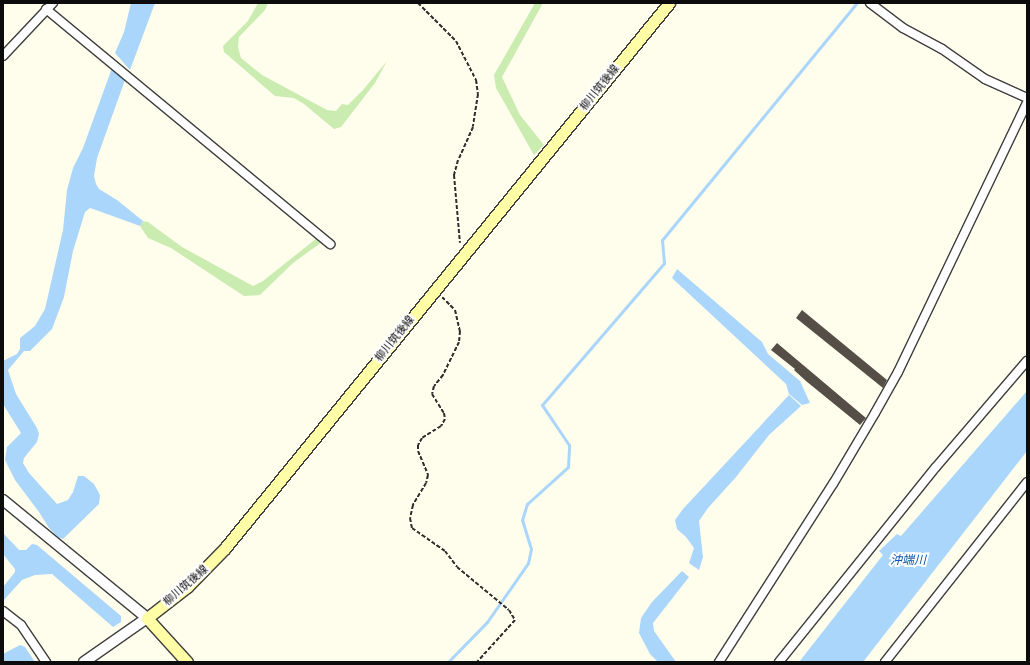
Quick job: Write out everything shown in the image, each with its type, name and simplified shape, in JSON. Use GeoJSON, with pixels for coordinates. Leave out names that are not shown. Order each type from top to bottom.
{"type":"FeatureCollection","features":[{"type":"Feature","properties":{"kind":"main road","name":"柳川筑後線"},"geometry":{"type":"LineString","coordinates":[[147,618],[187,587],[225,548],[669,3]]}},
{"type":"Feature","properties":{"kind":"main road"},"geometry":{"type":"LineString","coordinates":[[147,618],[187,662]]}},
{"type":"Feature","properties":{"kind":"street"},"geometry":{"type":"LineString","coordinates":[[3,56],[53,3]]}},
{"type":"Feature","properties":{"kind":"street"},"geometry":{"type":"LineString","coordinates":[[870,3],[903,28],[936,45],[985,79],[1027,98]]}},
{"type":"Feature","properties":{"kind":"street"},"geometry":{"type":"LineString","coordinates":[[46,10],[113,63],[330,244]]}},
{"type":"Feature","properties":{"kind":"street"},"geometry":{"type":"LineString","coordinates":[[719,662],[833,484],[898,372],[1027,103]]}},
{"type":"Feature","properties":{"kind":"street"},"geometry":{"type":"LineString","coordinates":[[779,662],[936,467],[1027,361]]}},
{"type":"Feature","properties":{"kind":"street"},"geometry":{"type":"LineString","coordinates":[[885,662],[1027,482]]}},
{"type":"Feature","properties":{"kind":"street"},"geometry":{"type":"LineString","coordinates":[[3,500],[147,618],[84,662]]}},
{"type":"Feature","properties":{"kind":"street"},"geometry":{"type":"LineString","coordinates":[[3,611],[21,625],[46,662]]}},
{"type":"Feature","properties":{"kind":"path"},"geometry":{"type":"LineString","coordinates":[[418,3],[456,41],[476,80],[478,94],[473,127],[458,160],[454,176],[461,258]]}},
{"type":"Feature","properties":{"kind":"path"},"geometry":{"type":"LineString","coordinates":[[436,290],[455,310],[460,331],[459,342],[443,375],[434,386],[432,394],[444,413],[445,420],[441,426],[422,438],[418,445],[418,451],[428,475],[426,483],[413,505],[410,518],[412,528],[445,551],[457,566],[509,610],[515,620],[477,662]]}},
{"type":"Feature","properties":{"kind":"green space"},"geometry":{"type":"Polygon","coordinates":[[[258,3],[268,3],[265,10],[239,37],[238,47],[241,58],[262,75],[327,110],[336,111],[342,104],[348,105],[363,90],[387,61],[375,83],[341,127],[334,129],[304,104],[294,98],[275,96],[224,52],[223,46],[248,21],[258,3]]]}},
{"type":"Feature","properties":{"kind":"green space"},"geometry":{"type":"Polygon","coordinates":[[[535,3],[543,3],[502,77],[520,115],[544,145],[534,155],[496,88],[494,75],[535,3]]]}},
{"type":"Feature","properties":{"kind":"green space"},"geometry":{"type":"Polygon","coordinates":[[[143,221],[148,222],[182,247],[253,286],[263,281],[317,238],[322,242],[293,263],[260,295],[244,296],[171,248],[148,238],[140,226],[143,221]]]}},
{"type":"Feature","properties":{"kind":"water"},"geometry":{"type":"Polygon","coordinates":[[[131,3],[155,3],[130,70],[115,53],[124,32],[131,3]]]}},
{"type":"Feature","properties":{"kind":"water"},"geometry":{"type":"Polygon","coordinates":[[[112,68],[125,80],[97,158],[94,176],[99,189],[117,200],[143,221],[140,226],[90,208],[85,212],[73,251],[64,297],[52,329],[30,351],[24,351],[8,370],[16,394],[37,428],[39,434],[37,442],[24,458],[23,463],[29,473],[57,504],[68,500],[73,492],[78,476],[84,476],[94,484],[100,495],[99,504],[63,539],[58,537],[49,528],[15,480],[5,460],[7,447],[21,433],[3,404],[3,361],[17,354],[20,349],[20,338],[35,326],[45,309],[63,230],[67,190],[73,168],[83,148],[112,68]]]}},
{"type":"Feature","properties":{"kind":"water"},"geometry":{"type":"Polygon","coordinates":[[[677,269],[762,342],[768,354],[800,381],[810,403],[802,405],[789,394],[786,384],[672,278],[677,269]]]}},
{"type":"Feature","properties":{"kind":"water","name":"沖端川"},"geometry":{"type":"Polygon","coordinates":[[[1027,391],[1027,451],[863,662],[799,662],[883,555],[879,551],[897,534],[901,536],[1027,391]]]}},
{"type":"Feature","properties":{"kind":"water"},"geometry":{"type":"Polygon","coordinates":[[[789,395],[801,406],[769,435],[736,477],[708,508],[699,521],[703,557],[699,570],[689,563],[694,548],[686,537],[677,529],[675,520],[683,509],[789,395]]]}},
{"type":"Feature","properties":{"kind":"water"},"geometry":{"type":"Polygon","coordinates":[[[3,533],[19,550],[26,550],[32,544],[37,545],[121,616],[121,622],[113,627],[52,574],[35,575],[22,580],[3,601],[3,587],[15,572],[15,569],[3,554],[3,533]]]}},
{"type":"Feature","properties":{"kind":"water"},"geometry":{"type":"Polygon","coordinates":[[[682,571],[689,577],[653,623],[654,631],[676,662],[658,662],[650,654],[639,633],[641,618],[652,602],[682,571]]]}},
{"type":"Feature","properties":{"kind":"water"},"geometry":{"type":"Polygon","coordinates":[[[20,645],[25,647],[35,662],[3,662],[3,654],[20,645]]]}},
{"type":"Feature","properties":{"kind":"building"},"geometry":{"type":"Polygon","coordinates":[[[802,310],[887,380],[883,388],[796,318],[802,310]]]}},
{"type":"Feature","properties":{"kind":"building"},"geometry":{"type":"Polygon","coordinates":[[[777,343],[866,418],[860,425],[771,350],[777,343]]]}},
{"type":"Feature","properties":{"kind":"waterway"},"geometry":{"type":"LineString","coordinates":[[448,662],[487,622],[528,563],[531,549],[522,520],[527,504],[568,467],[569,445],[542,405],[664,263],[662,240],[857,3]]}}]}
